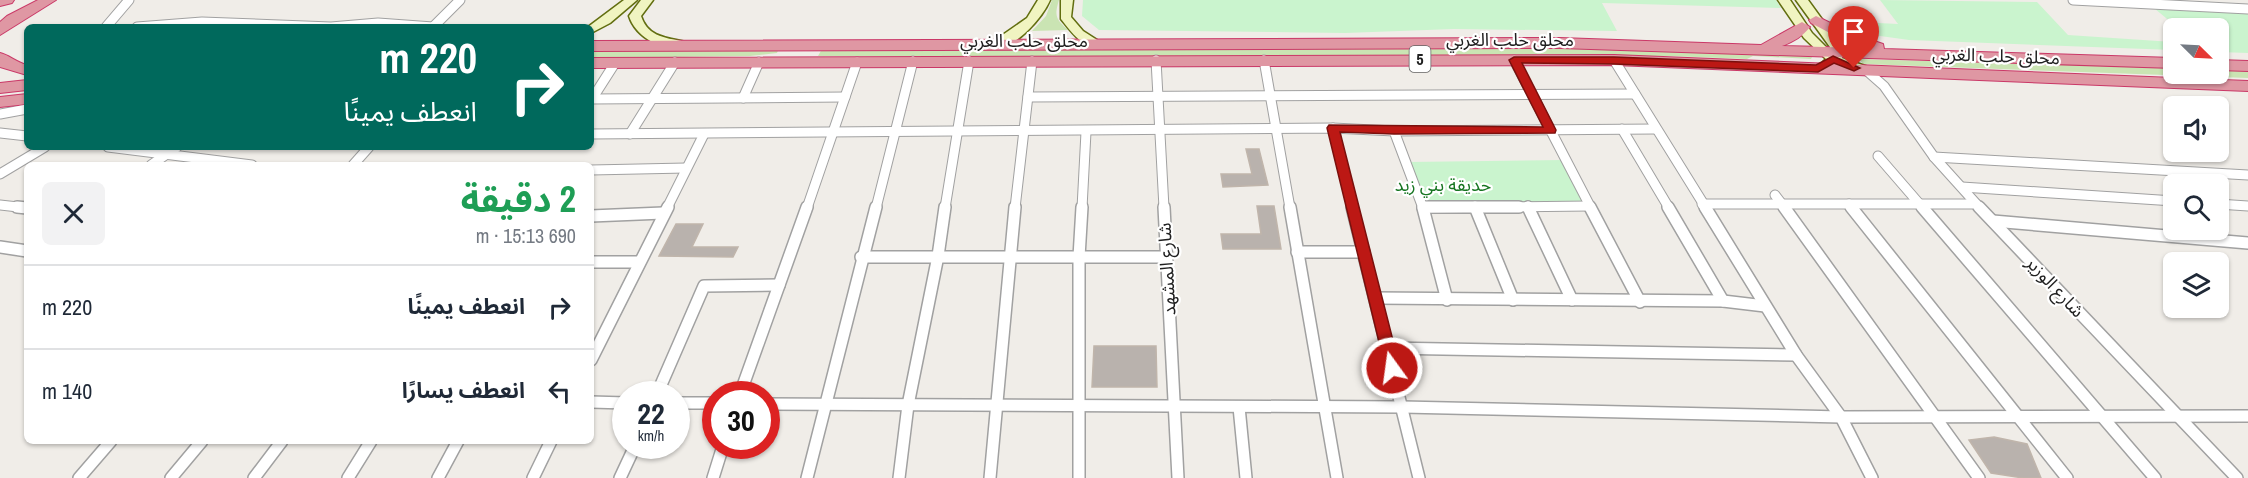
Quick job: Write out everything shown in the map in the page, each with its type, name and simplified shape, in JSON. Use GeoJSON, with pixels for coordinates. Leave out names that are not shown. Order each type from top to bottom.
{"type":"FeatureCollection","features":[{"type":"Feature","properties":{"kind":"highway"},"geometry":{"type":"LineString","coordinates":[[0,3],[7,0]]}},
{"type":"Feature","properties":{"kind":"highway"},"geometry":{"type":"LineString","coordinates":[[0,12],[33,0]]}},
{"type":"Feature","properties":{"kind":"highway"},"geometry":{"type":"LineString","coordinates":[[0,30],[12,19],[50,0]]}},
{"type":"Feature","properties":{"kind":"highway"},"geometry":{"type":"LineString","coordinates":[[1747,49],[1779,43],[1793,36],[1807,14],[1835,32],[1861,42],[1930,57]]}},
{"type":"Feature","properties":{"kind":"highway","name":"محلق حلب الغربي"},"geometry":{"type":"LineString","coordinates":[[594,46],[1548,43],[1830,54],[2163,63]]}},
{"type":"Feature","properties":{"kind":"highway"},"geometry":{"type":"LineString","coordinates":[[724,63],[779,58],[798,51],[790,45]]}},
{"type":"Feature","properties":{"kind":"highway"},"geometry":{"type":"LineString","coordinates":[[0,58],[6,64],[24,69]]}},
{"type":"Feature","properties":{"kind":"highway","name":"محلق حلب الغربي"},"geometry":{"type":"LineString","coordinates":[[594,63],[1614,60],[2248,86]]}},
{"type":"Feature","properties":{"kind":"highway"},"geometry":{"type":"LineString","coordinates":[[2229,64],[2248,65]]}},
{"type":"Feature","properties":{"kind":"highway"},"geometry":{"type":"LineString","coordinates":[[0,88],[24,84]]}},
{"type":"Feature","properties":{"kind":"highway"},"geometry":{"type":"LineString","coordinates":[[0,102],[24,99]]}},
{"type":"Feature","properties":{"kind":"main road"},"geometry":{"type":"LineString","coordinates":[[594,28],[631,0]]}},
{"type":"Feature","properties":{"kind":"main road"},"geometry":{"type":"LineString","coordinates":[[647,0],[635,16],[638,28],[648,37],[686,45]]}},
{"type":"Feature","properties":{"kind":"main road"},"geometry":{"type":"LineString","coordinates":[[998,44],[1018,32],[1033,19],[1040,12],[1044,0]]}},
{"type":"Feature","properties":{"kind":"main road"},"geometry":{"type":"LineString","coordinates":[[1067,0],[1065,17],[1079,33],[1093,43]]}},
{"type":"Feature","properties":{"kind":"main road"},"geometry":{"type":"LineString","coordinates":[[1787,4],[1807,14],[1830,54],[1867,71]]}},
{"type":"Feature","properties":{"kind":"main road"},"geometry":{"type":"LineString","coordinates":[[1787,4],[1807,14],[1830,54]]}},
{"type":"Feature","properties":{"kind":"main road"},"geometry":{"type":"LineString","coordinates":[[1818,68],[1830,54]]}},
{"type":"Feature","properties":{"kind":"street"},"geometry":{"type":"LineString","coordinates":[[109,24],[129,0]]}},
{"type":"Feature","properties":{"kind":"street"},"geometry":{"type":"LineString","coordinates":[[436,24],[460,0]]}},
{"type":"Feature","properties":{"kind":"street"},"geometry":{"type":"LineString","coordinates":[[2073,0],[2247,9]]}},
{"type":"Feature","properties":{"kind":"street"},"geometry":{"type":"LineString","coordinates":[[176,24],[202,22],[254,24]]}},
{"type":"Feature","properties":{"kind":"street"},"geometry":{"type":"LineString","coordinates":[[366,24],[392,24]]}},
{"type":"Feature","properties":{"kind":"street","name":"شارع المشهد"},"geometry":{"type":"LineString","coordinates":[[1156,60],[1178,478]]}},
{"type":"Feature","properties":{"kind":"street"},"geometry":{"type":"LineString","coordinates":[[1264,60],[1337,478]]}},
{"type":"Feature","properties":{"kind":"street"},"geometry":{"type":"LineString","coordinates":[[1514,60],[1640,302]]}},
{"type":"Feature","properties":{"kind":"street"},"geometry":{"type":"LineString","coordinates":[[1614,60],[1796,355],[1841,417],[1872,478]]}},
{"type":"Feature","properties":{"kind":"street"},"geometry":{"type":"LineString","coordinates":[[807,478],[861,257],[913,61]]}},
{"type":"Feature","properties":{"kind":"street"},"geometry":{"type":"LineString","coordinates":[[899,478],[908,405],[938,256],[969,61]]}},
{"type":"Feature","properties":{"kind":"street"},"geometry":{"type":"LineString","coordinates":[[990,478],[1022,132],[1032,61]]}},
{"type":"Feature","properties":{"kind":"street"},"geometry":{"type":"LineString","coordinates":[[630,134],[675,62]]}},
{"type":"Feature","properties":{"kind":"street"},"geometry":{"type":"LineString","coordinates":[[743,98],[759,62]]}},
{"type":"Feature","properties":{"kind":"street"},"geometry":{"type":"LineString","coordinates":[[745,381],[834,133],[857,62]]}},
{"type":"Feature","properties":{"kind":"street"},"geometry":{"type":"LineString","coordinates":[[594,96],[615,63]]}},
{"type":"Feature","properties":{"kind":"street","name":"شارع الوزير"},"geometry":{"type":"LineString","coordinates":[[1867,71],[1884,86],[1900,106],[1934,157],[2237,478]]}},
{"type":"Feature","properties":{"kind":"street"},"geometry":{"type":"LineString","coordinates":[[1028,97],[1635,94]]}},
{"type":"Feature","properties":{"kind":"street"},"geometry":{"type":"LineString","coordinates":[[594,99],[845,97]]}},
{"type":"Feature","properties":{"kind":"street"},"geometry":{"type":"LineString","coordinates":[[0,114],[24,110]]}},
{"type":"Feature","properties":{"kind":"street"},"geometry":{"type":"LineString","coordinates":[[594,134],[1086,132],[1334,128],[1394,131],[1656,129]]}},
{"type":"Feature","properties":{"kind":"street"},"geometry":{"type":"LineString","coordinates":[[1334,128],[1419,478]]}},
{"type":"Feature","properties":{"kind":"street"},"geometry":{"type":"LineString","coordinates":[[1622,129],[1723,301]]}},
{"type":"Feature","properties":{"kind":"street"},"geometry":{"type":"LineString","coordinates":[[1394,131],[1423,208],[1447,300]]}},
{"type":"Feature","properties":{"kind":"street"},"geometry":{"type":"LineString","coordinates":[[1079,478],[1079,257],[1086,132]]}},
{"type":"Feature","properties":{"kind":"street"},"geometry":{"type":"LineString","coordinates":[[0,133],[24,136]]}},
{"type":"Feature","properties":{"kind":"street"},"geometry":{"type":"LineString","coordinates":[[594,354],[704,134]]}},
{"type":"Feature","properties":{"kind":"street"},"geometry":{"type":"LineString","coordinates":[[0,174],[5,167],[39,150]]}},
{"type":"Feature","properties":{"kind":"street"},"geometry":{"type":"LineString","coordinates":[[133,150],[229,162]]}},
{"type":"Feature","properties":{"kind":"street"},"geometry":{"type":"LineString","coordinates":[[155,162],[172,150]]}},
{"type":"Feature","properties":{"kind":"street"},"geometry":{"type":"LineString","coordinates":[[356,162],[366,150]]}},
{"type":"Feature","properties":{"kind":"street"},"geometry":{"type":"LineString","coordinates":[[1878,156],[2155,478]]}},
{"type":"Feature","properties":{"kind":"street"},"geometry":{"type":"LineString","coordinates":[[1934,157],[2248,175]]}},
{"type":"Feature","properties":{"kind":"street"},"geometry":{"type":"LineString","coordinates":[[5,167],[24,170]]}},
{"type":"Feature","properties":{"kind":"street"},"geometry":{"type":"LineString","coordinates":[[594,170],[686,168]]}},
{"type":"Feature","properties":{"kind":"street"},"geometry":{"type":"LineString","coordinates":[[1962,187],[2163,200]]}},
{"type":"Feature","properties":{"kind":"street"},"geometry":{"type":"LineString","coordinates":[[1776,195],[1979,478]]}},
{"type":"Feature","properties":{"kind":"street"},"geometry":{"type":"LineString","coordinates":[[0,204],[24,208]]}},
{"type":"Feature","properties":{"kind":"street"},"geometry":{"type":"LineString","coordinates":[[1702,204],[1784,207],[1849,204],[1977,204]]}},
{"type":"Feature","properties":{"kind":"street"},"geometry":{"type":"LineString","coordinates":[[1849,204],[2067,478]]}},
{"type":"Feature","properties":{"kind":"street"},"geometry":{"type":"LineString","coordinates":[[2229,205],[2248,206]]}},
{"type":"Feature","properties":{"kind":"street"},"geometry":{"type":"LineString","coordinates":[[1528,206],[1572,300]]}},
{"type":"Feature","properties":{"kind":"street"},"geometry":{"type":"LineString","coordinates":[[1423,208],[1590,206]]}},
{"type":"Feature","properties":{"kind":"street"},"geometry":{"type":"LineString","coordinates":[[1475,207],[1513,300]]}},
{"type":"Feature","properties":{"kind":"street"},"geometry":{"type":"LineString","coordinates":[[594,216],[663,213]]}},
{"type":"Feature","properties":{"kind":"street"},"geometry":{"type":"LineString","coordinates":[[1993,221],[2248,243]]}},
{"type":"Feature","properties":{"kind":"street"},"geometry":{"type":"LineString","coordinates":[[0,247],[24,251]]}},
{"type":"Feature","properties":{"kind":"street"},"geometry":{"type":"LineString","coordinates":[[1297,252],[1364,252]]}},
{"type":"Feature","properties":{"kind":"street"},"geometry":{"type":"LineString","coordinates":[[861,257],[1167,257]]}},
{"type":"Feature","properties":{"kind":"street"},"geometry":{"type":"LineString","coordinates":[[594,262],[638,262]]}},
{"type":"Feature","properties":{"kind":"street"},"geometry":{"type":"LineString","coordinates":[[663,381],[704,286],[779,285]]}},
{"type":"Feature","properties":{"kind":"street"},"geometry":{"type":"LineString","coordinates":[[1376,298],[1723,301],[1765,306]]}},
{"type":"Feature","properties":{"kind":"street"},"geometry":{"type":"LineString","coordinates":[[1387,348],[1796,355]]}},
{"type":"Feature","properties":{"kind":"street"},"geometry":{"type":"LineString","coordinates":[[594,402],[612,403]]}},
{"type":"Feature","properties":{"kind":"street"},"geometry":{"type":"LineString","coordinates":[[780,404],[1325,406],[1935,418],[2248,416]]}},
{"type":"Feature","properties":{"kind":"street"},"geometry":{"type":"LineString","coordinates":[[1239,407],[1246,478]]}},
{"type":"Feature","properties":{"kind":"street"},"geometry":{"type":"LineString","coordinates":[[79,478],[108,444]]}},
{"type":"Feature","properties":{"kind":"street"},"geometry":{"type":"LineString","coordinates":[[171,478],[199,444]]}},
{"type":"Feature","properties":{"kind":"street"},"geometry":{"type":"LineString","coordinates":[[254,478],[280,444]]}},
{"type":"Feature","properties":{"kind":"street"},"geometry":{"type":"LineString","coordinates":[[348,478],[369,444]]}},
{"type":"Feature","properties":{"kind":"street"},"geometry":{"type":"LineString","coordinates":[[438,478],[457,444]]}},
{"type":"Feature","properties":{"kind":"street"},"geometry":{"type":"LineString","coordinates":[[533,478],[550,444]]}},
{"type":"Feature","properties":{"kind":"street"},"geometry":{"type":"LineString","coordinates":[[620,478],[629,459]]}},
{"type":"Feature","properties":{"kind":"street"},"geometry":{"type":"LineString","coordinates":[[712,478],[719,459]]}},
{"type":"Feature","properties":{"kind":"green space"},"geometry":{"type":"Polygon","coordinates":[[[1052,0],[1059,0],[1057,17],[1068,30],[1032,31],[1046,16],[1052,0]]]}},
{"type":"Feature","properties":{"kind":"green space"},"geometry":{"type":"Polygon","coordinates":[[[1083,0],[1776,0],[1781,8],[1602,3],[1617,31],[1454,29],[1345,33],[1099,30],[1082,16],[1083,0]]]}},
{"type":"Feature","properties":{"kind":"green space"},"geometry":{"type":"Polygon","coordinates":[[[1880,0],[2037,2],[2068,35],[2163,41],[2163,50],[1909,40],[1866,34],[1840,21],[1898,24],[1880,0]]]}},
{"type":"Feature","properties":{"kind":"green space"},"geometry":{"type":"Polygon","coordinates":[[[2154,8],[2248,13],[2248,53],[2229,52],[2229,18],[2166,18],[2154,8]]]}},
{"type":"Feature","properties":{"kind":"green space"},"geometry":{"type":"Polygon","coordinates":[[[1509,46],[1806,54],[1812,57],[1811,59],[1753,56],[1747,59],[1670,56],[818,56],[822,49],[1509,46]]]}},
{"type":"Feature","properties":{"kind":"green space"},"geometry":{"type":"Polygon","coordinates":[[[779,48],[777,53],[750,56],[594,58],[594,50],[779,48]]]}},
{"type":"Feature","properties":{"kind":"green space"},"geometry":{"type":"Polygon","coordinates":[[[1859,59],[1925,61],[1937,59],[2163,67],[2163,75],[1863,64],[1859,59]]]}},
{"type":"Feature","properties":{"kind":"green space"},"geometry":{"type":"Polygon","coordinates":[[[2229,69],[2248,70],[2248,78],[2229,77],[2229,69]]]}},
{"type":"Feature","properties":{"kind":"green space","name":"حديقة بني زيد"},"geometry":{"type":"Polygon","coordinates":[[[1563,160],[1588,205],[1424,208],[1408,162],[1563,160]]]}},
{"type":"Feature","properties":{"kind":"building"},"geometry":{"type":"Polygon","coordinates":[[[1246,149],[1259,149],[1268,185],[1223,187],[1221,174],[1252,174],[1246,149]]]}},
{"type":"Feature","properties":{"kind":"building"},"geometry":{"type":"Polygon","coordinates":[[[1257,206],[1274,206],[1281,249],[1223,249],[1221,234],[1261,234],[1257,206]]]}},
{"type":"Feature","properties":{"kind":"building"},"geometry":{"type":"Polygon","coordinates":[[[676,224],[703,224],[692,247],[738,247],[733,257],[659,256],[676,224]]]}},
{"type":"Feature","properties":{"kind":"building"},"geometry":{"type":"Polygon","coordinates":[[[1094,346],[1156,346],[1157,387],[1092,387],[1094,346]]]}},
{"type":"Feature","properties":{"kind":"building"},"geometry":{"type":"Polygon","coordinates":[[[1994,437],[2027,444],[2041,478],[1991,473],[1969,440],[1994,437]]]}},
{"type":"Feature","properties":{"kind":"route"},"geometry":{"type":"LineString","coordinates":[[1392,368],[1334,128],[1394,131],[1550,130],[1514,60],[1614,60],[1818,68],[1833,59],[1854,68]]}}]}
